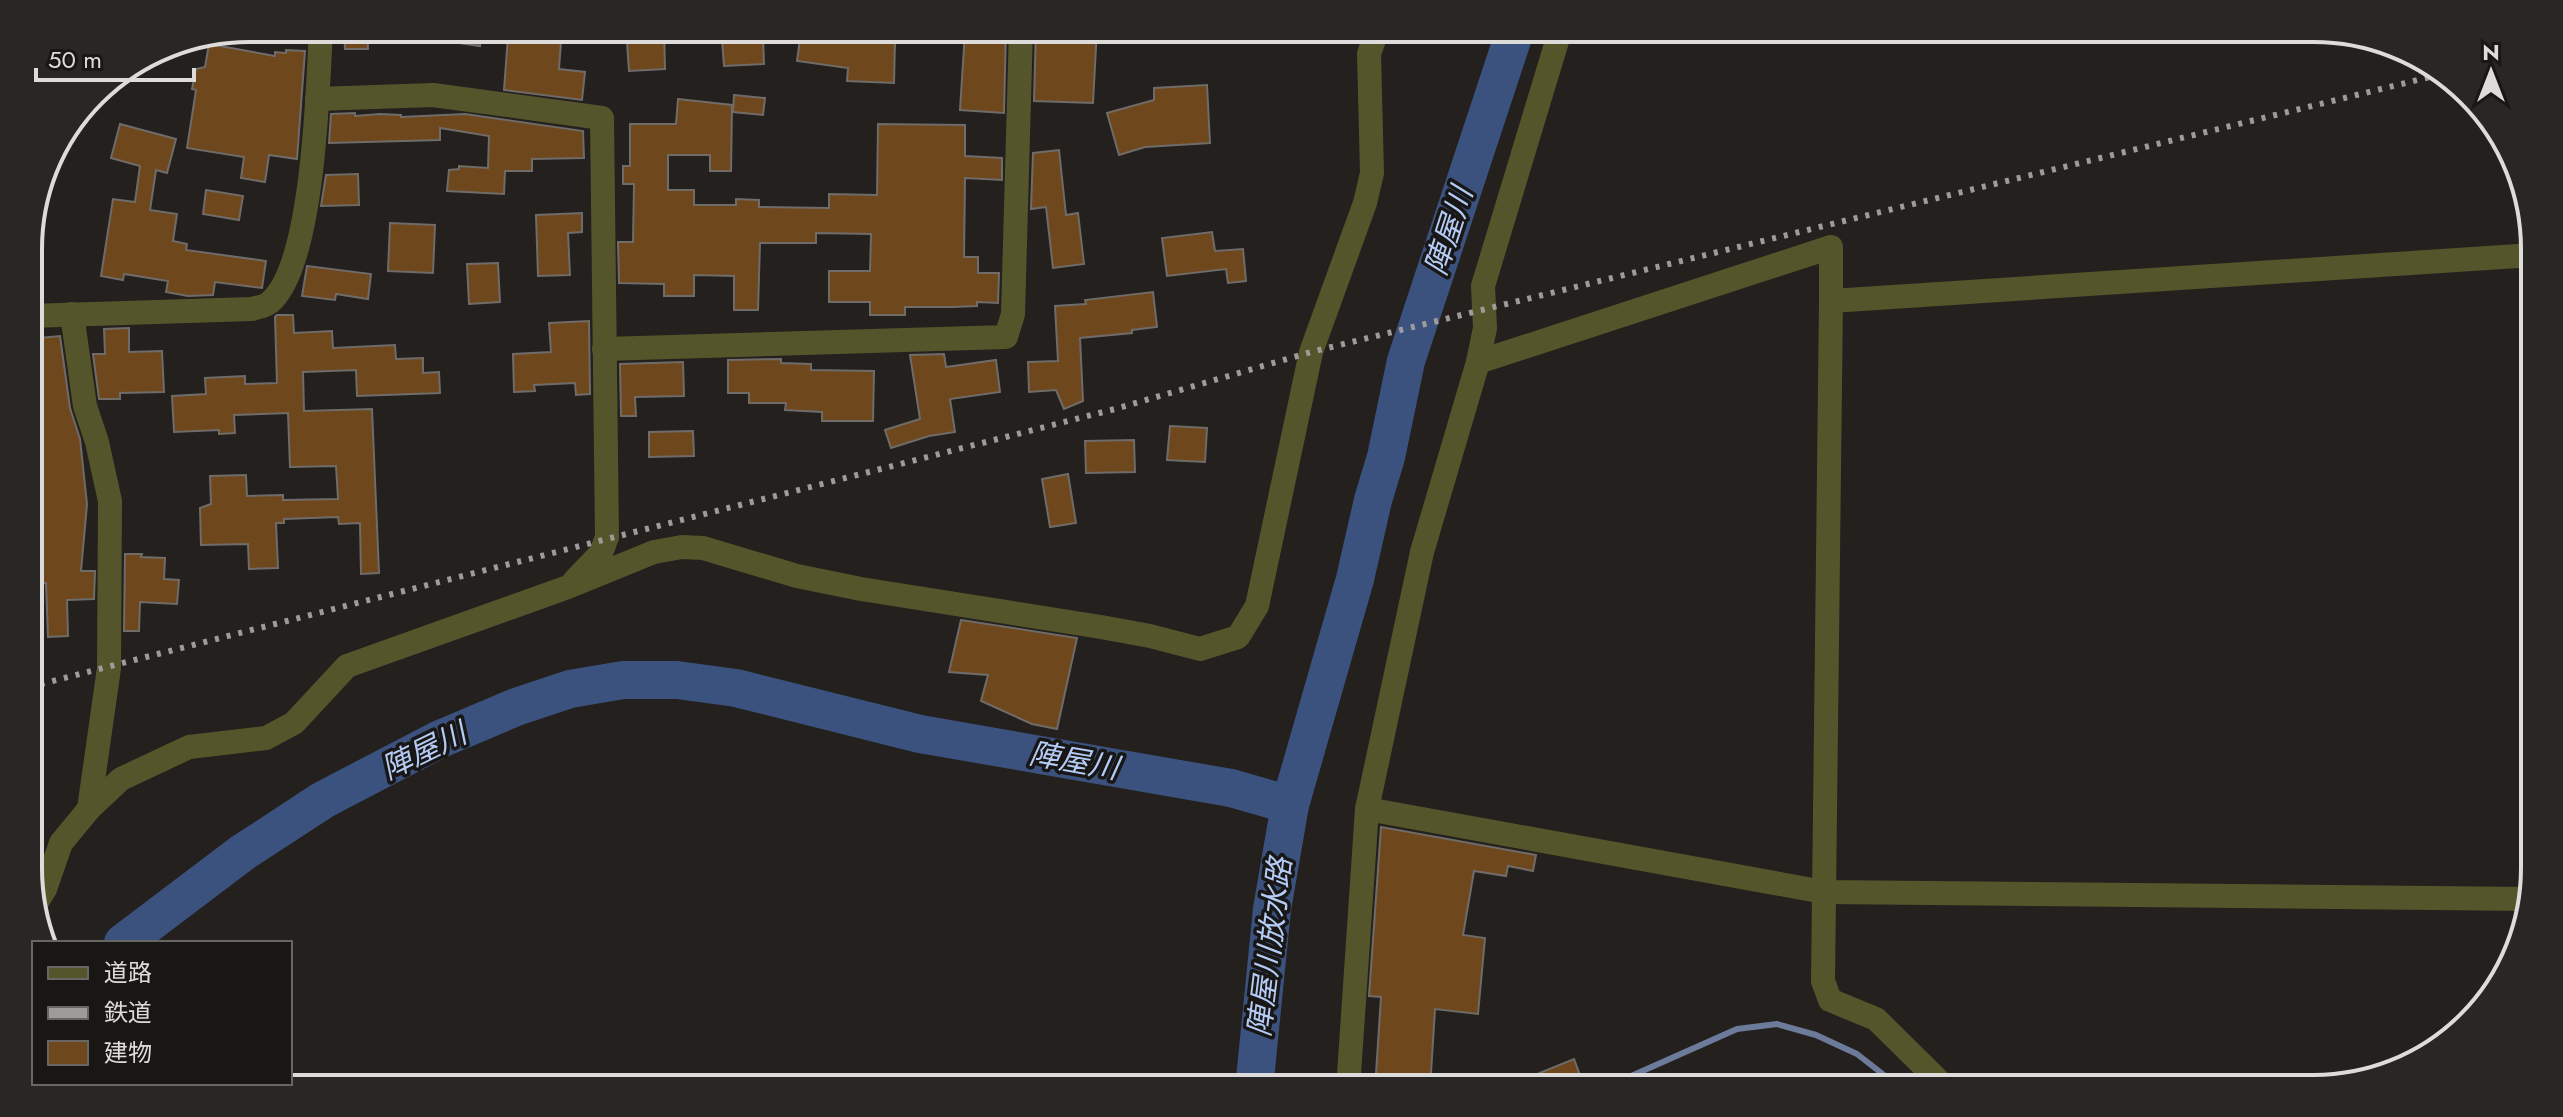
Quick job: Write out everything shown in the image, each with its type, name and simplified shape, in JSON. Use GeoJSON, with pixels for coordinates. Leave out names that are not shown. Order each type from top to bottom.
{"type":"FeatureCollection","features":[{"type":"Feature","properties":{"kind":"street"},"geometry":{"type":"LineString","coordinates":[[42,315],[252,309],[268,305],[282,288],[292,266],[303,222],[312,164],[320,42]]}},
{"type":"Feature","properties":{"kind":"street"},"geometry":{"type":"LineString","coordinates":[[604,349],[1006,337],[1013,314],[1021,42]]}},
{"type":"Feature","properties":{"kind":"street"},"geometry":{"type":"LineString","coordinates":[[44,891],[61,843],[89,809],[121,779],[189,747],[266,738],[294,723],[347,666],[568,587],[654,552],[682,547],[703,548],[797,576],[848,587],[1101,627],[1200,649],[1238,637],[1257,606],[1311,352],[1365,203],[1372,173],[1369,54],[1373,42]]}},
{"type":"Feature","properties":{"kind":"street"},"geometry":{"type":"LineString","coordinates":[[1349,1075],[1367,809],[1422,552],[1478,362],[1485,328],[1483,286],[1557,42]]}},
{"type":"Feature","properties":{"kind":"street"},"geometry":{"type":"LineString","coordinates":[[317,99],[433,95],[602,118],[607,537],[601,553],[568,587]]}},
{"type":"Feature","properties":{"kind":"street"},"geometry":{"type":"LineString","coordinates":[[1478,362],[1831,247],[1823,981],[1830,1000],[1876,1019],[1933,1075]]}},
{"type":"Feature","properties":{"kind":"street"},"geometry":{"type":"LineString","coordinates":[[1831,301],[2521,256]]}},
{"type":"Feature","properties":{"kind":"street"},"geometry":{"type":"LineString","coordinates":[[72,314],[85,406],[97,442],[110,501],[109,668],[89,809]]}},
{"type":"Feature","properties":{"kind":"street"},"geometry":{"type":"LineString","coordinates":[[1367,809],[1824,892],[2518,899]]}},
{"type":"Feature","properties":{"kind":"building"},"geometry":{"type":"Polygon","coordinates":[[[345,42],[368,42],[368,49],[345,49],[345,42]]]}},
{"type":"Feature","properties":{"kind":"building"},"geometry":{"type":"Polygon","coordinates":[[[452,42],[480,42],[480,46],[452,42]]]}},
{"type":"Feature","properties":{"kind":"building"},"geometry":{"type":"Polygon","coordinates":[[[508,42],[561,42],[559,69],[585,72],[582,100],[504,90],[508,42]]]}},
{"type":"Feature","properties":{"kind":"building"},"geometry":{"type":"Polygon","coordinates":[[[627,42],[664,42],[665,69],[629,71],[627,42]]]}},
{"type":"Feature","properties":{"kind":"building"},"geometry":{"type":"Polygon","coordinates":[[[722,42],[763,42],[764,64],[724,66],[722,42]]]}},
{"type":"Feature","properties":{"kind":"building"},"geometry":{"type":"Polygon","coordinates":[[[800,42],[895,42],[894,83],[847,81],[848,68],[797,61],[800,42]]]}},
{"type":"Feature","properties":{"kind":"building"},"geometry":{"type":"Polygon","coordinates":[[[964,42],[1006,42],[1004,113],[960,110],[964,42]]]}},
{"type":"Feature","properties":{"kind":"building"},"geometry":{"type":"Polygon","coordinates":[[[1036,42],[1096,42],[1093,103],[1034,101],[1036,42]]]}},
{"type":"Feature","properties":{"kind":"building"},"geometry":{"type":"Polygon","coordinates":[[[209,46],[275,56],[275,52],[286,53],[286,50],[305,51],[297,159],[269,155],[265,182],[241,178],[244,157],[187,148],[196,69],[205,67],[209,46]]]}},
{"type":"Feature","properties":{"kind":"building"},"geometry":{"type":"Polygon","coordinates":[[[1207,85],[1210,143],[1145,147],[1119,155],[1107,113],[1154,100],[1154,88],[1207,85]]]}},
{"type":"Feature","properties":{"kind":"building"},"geometry":{"type":"Polygon","coordinates":[[[734,95],[765,98],[763,115],[733,112],[734,95]]]}},
{"type":"Feature","properties":{"kind":"building"},"geometry":{"type":"Polygon","coordinates":[[[678,99],[732,105],[731,171],[710,171],[710,155],[668,155],[668,190],[694,190],[694,205],[736,205],[736,199],[759,200],[759,207],[829,208],[829,194],[877,195],[878,124],[965,125],[965,156],[1002,158],[1002,180],[965,178],[964,257],[978,257],[978,273],[999,273],[998,303],[905,307],[905,315],[870,315],[870,302],[829,302],[829,271],[870,271],[871,234],[816,233],[816,243],[760,243],[758,310],[734,310],[734,276],[694,275],[694,296],[664,296],[664,284],[619,283],[618,242],[633,242],[634,184],[623,184],[623,166],[630,166],[630,124],[676,124],[678,99]]]}},
{"type":"Feature","properties":{"kind":"building"},"geometry":{"type":"Polygon","coordinates":[[[355,113],[355,116],[380,114],[401,117],[465,114],[583,131],[584,158],[532,159],[532,171],[505,171],[504,194],[447,191],[449,170],[459,169],[459,166],[488,168],[489,136],[440,128],[440,140],[329,143],[331,114],[355,113]]]}},
{"type":"Feature","properties":{"kind":"building"},"geometry":{"type":"Polygon","coordinates":[[[120,124],[176,139],[167,173],[156,170],[150,210],[177,214],[173,241],[187,244],[186,250],[266,261],[262,288],[215,282],[213,295],[188,296],[166,292],[168,281],[124,274],[123,280],[101,276],[113,199],[135,202],[140,166],[111,158],[120,124]]]}},
{"type":"Feature","properties":{"kind":"building"},"geometry":{"type":"Polygon","coordinates":[[[1059,150],[1066,215],[1078,213],[1084,264],[1053,268],[1046,207],[1031,209],[1033,153],[1059,150]]]}},
{"type":"Feature","properties":{"kind":"building"},"geometry":{"type":"Polygon","coordinates":[[[358,174],[359,205],[321,206],[326,175],[358,174]]]}},
{"type":"Feature","properties":{"kind":"building"},"geometry":{"type":"Polygon","coordinates":[[[206,190],[243,196],[239,220],[203,214],[206,190]]]}},
{"type":"Feature","properties":{"kind":"building"},"geometry":{"type":"Polygon","coordinates":[[[582,213],[582,232],[568,233],[570,275],[538,276],[536,215],[582,213]]]}},
{"type":"Feature","properties":{"kind":"building"},"geometry":{"type":"Polygon","coordinates":[[[390,223],[435,225],[433,273],[388,271],[390,223]]]}},
{"type":"Feature","properties":{"kind":"building"},"geometry":{"type":"Polygon","coordinates":[[[1212,232],[1215,251],[1243,249],[1246,281],[1228,283],[1226,269],[1167,276],[1162,238],[1212,232]]]}},
{"type":"Feature","properties":{"kind":"building"},"geometry":{"type":"Polygon","coordinates":[[[498,263],[500,302],[469,304],[467,264],[498,263]]]}},
{"type":"Feature","properties":{"kind":"building"},"geometry":{"type":"Polygon","coordinates":[[[307,266],[371,274],[368,299],[336,294],[335,300],[302,296],[307,266]]]}},
{"type":"Feature","properties":{"kind":"building"},"geometry":{"type":"Polygon","coordinates":[[[1153,292],[1157,327],[1132,330],[1132,333],[1080,338],[1083,401],[1064,409],[1056,390],[1029,392],[1028,362],[1058,361],[1055,306],[1086,304],[1085,300],[1153,292]]]}},
{"type":"Feature","properties":{"kind":"building"},"geometry":{"type":"Polygon","coordinates":[[[277,315],[293,315],[294,333],[332,331],[333,348],[395,345],[396,359],[423,358],[423,373],[439,372],[440,393],[357,396],[356,370],[303,372],[304,411],[372,409],[379,573],[361,574],[360,523],[339,524],[338,517],[284,519],[284,523],[276,523],[278,568],[249,569],[248,544],[201,545],[200,508],[211,504],[210,476],[246,475],[247,496],[283,495],[283,500],[338,499],[336,466],[290,467],[288,413],[234,415],[235,433],[219,434],[219,430],[174,432],[172,396],[206,394],[205,378],[245,376],[245,384],[277,383],[277,315]]]}},
{"type":"Feature","properties":{"kind":"building"},"geometry":{"type":"Polygon","coordinates":[[[589,321],[590,394],[576,395],[575,383],[534,385],[535,391],[514,392],[513,354],[551,352],[549,323],[589,321]]]}},
{"type":"Feature","properties":{"kind":"building"},"geometry":{"type":"Polygon","coordinates":[[[129,328],[129,352],[162,351],[164,392],[120,393],[120,399],[99,399],[93,354],[105,354],[104,329],[129,328]]]}},
{"type":"Feature","properties":{"kind":"building"},"geometry":{"type":"Polygon","coordinates":[[[60,336],[70,408],[80,439],[87,504],[81,571],[95,571],[94,599],[67,600],[68,636],[48,637],[46,583],[42,583],[42,338],[60,336]]]}},
{"type":"Feature","properties":{"kind":"building"},"geometry":{"type":"Polygon","coordinates":[[[944,354],[946,367],[996,360],[1000,392],[950,399],[955,432],[929,436],[891,448],[885,430],[920,419],[910,355],[944,354]]]}},
{"type":"Feature","properties":{"kind":"building"},"geometry":{"type":"Polygon","coordinates":[[[781,359],[781,363],[811,364],[811,370],[874,371],[873,421],[822,421],[822,412],[785,410],[786,403],[749,403],[749,393],[728,393],[728,360],[781,359]]]}},
{"type":"Feature","properties":{"kind":"building"},"geometry":{"type":"Polygon","coordinates":[[[683,362],[684,396],[635,397],[636,416],[621,416],[620,364],[683,362]]]}},
{"type":"Feature","properties":{"kind":"building"},"geometry":{"type":"Polygon","coordinates":[[[1170,426],[1207,428],[1205,462],[1167,460],[1170,426]]]}},
{"type":"Feature","properties":{"kind":"building"},"geometry":{"type":"Polygon","coordinates":[[[693,431],[694,456],[649,457],[649,432],[693,431]]]}},
{"type":"Feature","properties":{"kind":"building"},"geometry":{"type":"Polygon","coordinates":[[[1134,440],[1135,472],[1086,473],[1085,441],[1134,440]]]}},
{"type":"Feature","properties":{"kind":"building"},"geometry":{"type":"Polygon","coordinates":[[[1068,474],[1076,523],[1050,527],[1042,479],[1068,474]]]}},
{"type":"Feature","properties":{"kind":"building"},"geometry":{"type":"Polygon","coordinates":[[[125,554],[165,558],[164,579],[179,580],[177,604],[140,602],[139,631],[124,631],[125,554]]]}},
{"type":"Feature","properties":{"kind":"building"},"geometry":{"type":"Polygon","coordinates":[[[961,620],[1077,638],[1057,729],[1032,724],[981,701],[988,675],[949,672],[961,620]]]}},
{"type":"Feature","properties":{"kind":"building"},"geometry":{"type":"Polygon","coordinates":[[[1381,827],[1536,855],[1533,871],[1508,866],[1506,876],[1474,871],[1463,935],[1485,938],[1478,1014],[1435,1009],[1431,1075],[1376,1075],[1381,997],[1369,996],[1381,827]]]}},
{"type":"Feature","properties":{"kind":"building"},"geometry":{"type":"Polygon","coordinates":[[[1574,1059],[1580,1075],[1535,1075],[1574,1059]]]}},
{"type":"Feature","properties":{"kind":"waterway","name":"陣屋川"},"geometry":{"type":"LineString","coordinates":[[1255,1075],[1272,909],[1290,805],[1355,579],[1406,361],[1511,42]]}},
{"type":"Feature","properties":{"kind":"waterway","name":"陣屋川"},"geometry":{"type":"LineString","coordinates":[[126,941],[242,853],[323,800],[438,740],[516,707],[570,689],[623,680],[677,680],[736,688],[920,734],[1231,788],[1290,805]]}},
{"type":"Feature","properties":{"kind":"waterway"},"geometry":{"type":"LineString","coordinates":[[1634,1075],[1737,1029],[1777,1024],[1816,1035],[1857,1054],[1884,1075]]}},
{"type":"Feature","properties":{"kind":"railway"},"geometry":{"type":"LineString","coordinates":[[42,684],[1115,409],[1311,352],[2429,77]]}},
{"type":"Feature","properties":{"kind":"water label","name":"陣屋川放水路"},"geometry":{"type":"Point","coordinates":[1270,947]}}]}
